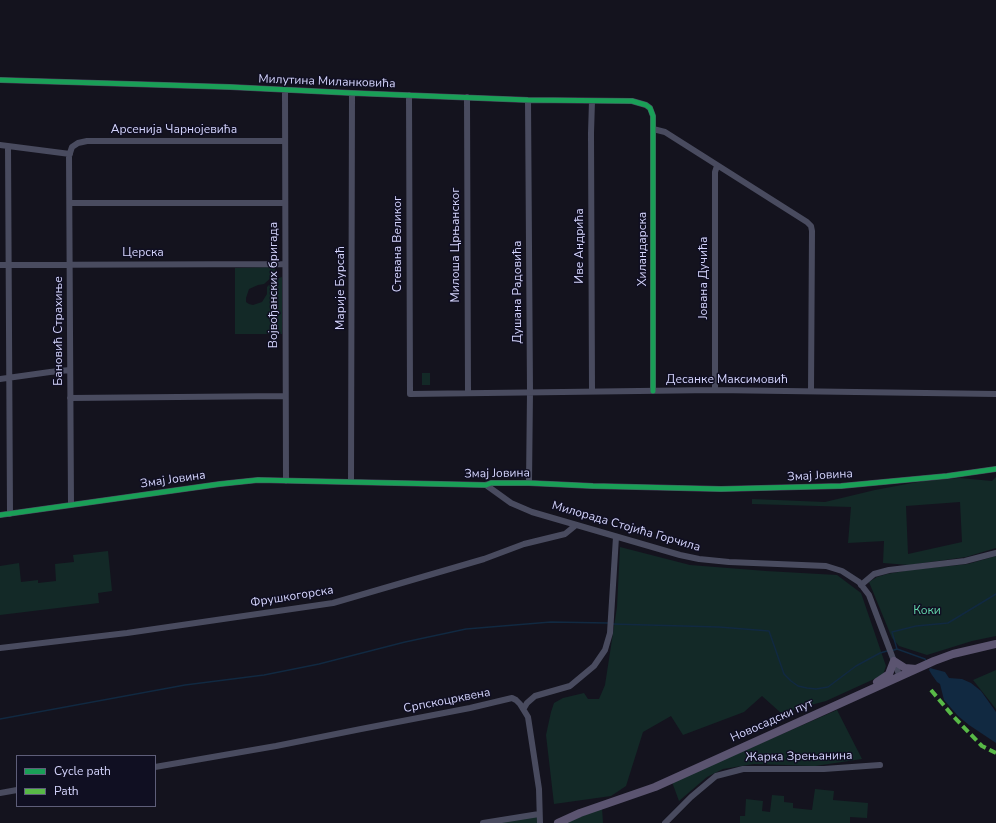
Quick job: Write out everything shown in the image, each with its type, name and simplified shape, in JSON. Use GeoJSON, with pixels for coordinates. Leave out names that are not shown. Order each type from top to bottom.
{"type":"FeatureCollection","features":[{"type":"Feature","properties":{"kind":"main road","name":"Новосадски пут"},"geometry":{"type":"LineString","coordinates":[[558,823],[580,813],[655,786],[934,661],[953,654],[996,644]]}},
{"type":"Feature","properties":{"kind":"main road"},"geometry":{"type":"LineString","coordinates":[[868,691],[874,683],[889,674],[893,658],[906,668],[916,670]]}},
{"type":"Feature","properties":{"kind":"street","name":"Милутина Миланковића"},"geometry":{"type":"LineString","coordinates":[[0,80],[230,87],[528,100],[632,101],[642,103],[650,108]]}},
{"type":"Feature","properties":{"kind":"street","name":"Војвођанских бригада"},"geometry":{"type":"LineString","coordinates":[[285,90],[286,481]]}},
{"type":"Feature","properties":{"kind":"street","name":"Марије Бурсаћ"},"geometry":{"type":"LineString","coordinates":[[351,482],[352,93]]}},
{"type":"Feature","properties":{"kind":"street","name":"Стевана Великог"},"geometry":{"type":"LineString","coordinates":[[409,95],[410,394]]}},
{"type":"Feature","properties":{"kind":"street","name":"Милоша Црњанског"},"geometry":{"type":"LineString","coordinates":[[467,97],[468,393]]}},
{"type":"Feature","properties":{"kind":"street","name":"Душана Радовића"},"geometry":{"type":"LineString","coordinates":[[528,100],[530,392],[529,483]]}},
{"type":"Feature","properties":{"kind":"street","name":"Иве Андрића"},"geometry":{"type":"LineString","coordinates":[[592,101],[590,163],[592,392]]}},
{"type":"Feature","properties":{"kind":"street","name":"Хиландарска"},"geometry":{"type":"LineString","coordinates":[[650,108],[653,116],[653,391]]}},
{"type":"Feature","properties":{"kind":"street"},"geometry":{"type":"LineString","coordinates":[[653,129],[665,132],[807,222],[810,226],[812,231],[811,391]]}},
{"type":"Feature","properties":{"kind":"street","name":"Арсенија Чарнојевића"},"geometry":{"type":"LineString","coordinates":[[70,155],[76,144],[87,141],[285,141]]}},
{"type":"Feature","properties":{"kind":"street"},"geometry":{"type":"LineString","coordinates":[[0,145],[70,155]]}},
{"type":"Feature","properties":{"kind":"street"},"geometry":{"type":"LineString","coordinates":[[8,146],[10,514]]}},
{"type":"Feature","properties":{"kind":"street","name":"Бановић Страхиње"},"geometry":{"type":"LineString","coordinates":[[70,155],[71,505]]}},
{"type":"Feature","properties":{"kind":"street","name":"Јована Дучића"},"geometry":{"type":"LineString","coordinates":[[715,390],[715,172],[717,166]]}},
{"type":"Feature","properties":{"kind":"street"},"geometry":{"type":"LineString","coordinates":[[70,203],[285,203]]}},
{"type":"Feature","properties":{"kind":"street","name":"Церска"},"geometry":{"type":"LineString","coordinates":[[0,265],[285,264]]}},
{"type":"Feature","properties":{"kind":"street"},"geometry":{"type":"LineString","coordinates":[[0,379],[70,370]]}},
{"type":"Feature","properties":{"kind":"street","name":"Десанке Максимовић"},"geometry":{"type":"LineString","coordinates":[[410,394],[715,390],[996,394]]}},
{"type":"Feature","properties":{"kind":"street"},"geometry":{"type":"LineString","coordinates":[[70,398],[285,396]]}},
{"type":"Feature","properties":{"kind":"street","name":"Змај Јовина"},"geometry":{"type":"LineString","coordinates":[[0,515],[247,481],[486,485],[491,483],[529,483],[721,489],[793,488],[841,486],[947,476],[996,468]]}},
{"type":"Feature","properties":{"kind":"street","name":"Милорада Стојића Горчила"},"geometry":{"type":"LineString","coordinates":[[486,485],[511,503],[532,512],[680,555],[699,559],[728,562],[830,567],[848,574],[861,585],[872,602],[900,677]]}},
{"type":"Feature","properties":{"kind":"street","name":"Фрушкогорска"},"geometry":{"type":"LineString","coordinates":[[0,648],[127,633],[333,602],[484,559],[524,544],[565,534],[576,525]]}},
{"type":"Feature","properties":{"kind":"street"},"geometry":{"type":"LineString","coordinates":[[540,823],[539,789],[528,717],[524,708],[526,703],[534,696],[570,686],[594,666],[605,650],[610,633],[616,537]]}},
{"type":"Feature","properties":{"kind":"street"},"geometry":{"type":"LineString","coordinates":[[861,585],[874,574],[889,570],[965,561],[996,553]]}},
{"type":"Feature","properties":{"kind":"street","name":"Српскоцрквена"},"geometry":{"type":"LineString","coordinates":[[156,768],[470,708],[512,698],[524,708]]}},
{"type":"Feature","properties":{"kind":"street","name":"Жарка Зрењанина"},"geometry":{"type":"LineString","coordinates":[[665,823],[691,797],[716,776],[743,769],[824,769],[880,765]]}},
{"type":"Feature","properties":{"kind":"street"},"geometry":{"type":"LineString","coordinates":[[0,793],[16,790]]}},
{"type":"Feature","properties":{"kind":"street"},"geometry":{"type":"LineString","coordinates":[[483,823],[539,814]]}},
{"type":"Feature","properties":{"kind":"green space"},"geometry":{"type":"Polygon","coordinates":[[[276,267],[273,276],[264,284],[249,289],[246,302],[253,305],[262,302],[267,294],[267,287],[275,279],[282,277],[282,334],[235,334],[235,268],[276,267]]]}},
{"type":"Feature","properties":{"kind":"green space"},"geometry":{"type":"Polygon","coordinates":[[[422,373],[430,373],[430,385],[422,385],[422,373]]]}},
{"type":"Feature","properties":{"kind":"green space"},"geometry":{"type":"Polygon","coordinates":[[[996,477],[996,548],[966,557],[909,565],[883,563],[884,541],[848,543],[851,507],[752,504],[752,499],[825,502],[875,490],[923,481],[960,478],[992,481],[996,477]],[[960,502],[906,506],[908,554],[962,542],[960,502]]]}},
{"type":"Feature","properties":{"kind":"green space"},"geometry":{"type":"Polygon","coordinates":[[[620,547],[690,565],[837,575],[861,593],[886,666],[883,675],[826,701],[781,713],[762,696],[744,712],[683,735],[671,716],[643,732],[626,786],[611,796],[554,804],[546,735],[551,712],[554,703],[563,698],[584,693],[588,699],[599,699],[605,685],[617,607],[620,547]]]}},
{"type":"Feature","properties":{"kind":"green space"},"geometry":{"type":"Polygon","coordinates":[[[108,551],[112,591],[98,593],[99,603],[0,615],[0,566],[19,563],[21,582],[38,580],[38,583],[56,581],[55,564],[74,562],[73,555],[108,551]]]}},
{"type":"Feature","properties":{"kind":"green space","name":"Коки"},"geometry":{"type":"Polygon","coordinates":[[[996,556],[996,636],[972,641],[927,655],[899,646],[892,638],[869,582],[877,577],[887,574],[968,564],[996,556]]]}},
{"type":"Feature","properties":{"kind":"green space"},"geometry":{"type":"Polygon","coordinates":[[[996,670],[996,709],[973,680],[996,670]]]}},
{"type":"Feature","properties":{"kind":"green space"},"geometry":{"type":"Polygon","coordinates":[[[837,710],[862,759],[815,766],[754,764],[723,769],[707,777],[679,801],[672,782],[837,710]]]}},
{"type":"Feature","properties":{"kind":"green space"},"geometry":{"type":"Polygon","coordinates":[[[815,789],[834,791],[833,800],[868,803],[867,818],[850,817],[850,823],[740,823],[740,816],[745,816],[746,799],[763,801],[762,811],[770,812],[772,795],[784,796],[784,802],[793,803],[793,808],[812,810],[815,789]]]}},
{"type":"Feature","properties":{"kind":"green space"},"geometry":{"type":"Polygon","coordinates":[[[602,808],[603,823],[565,823],[602,808]]]}},
{"type":"Feature","properties":{"kind":"green space"},"geometry":{"type":"Polygon","coordinates":[[[539,814],[540,823],[483,823],[539,814]]]}},
{"type":"Feature","properties":{"kind":"water"},"geometry":{"type":"Polygon","coordinates":[[[930,668],[945,672],[949,678],[962,679],[971,683],[981,691],[996,712],[996,743],[958,716],[944,700],[940,684],[932,675],[929,670],[930,668]]]}},
{"type":"Feature","properties":{"kind":"waterway"},"geometry":{"type":"LineString","coordinates":[[897,649],[892,632],[916,626],[948,623],[996,594]]}},
{"type":"Feature","properties":{"kind":"waterway"},"geometry":{"type":"LineString","coordinates":[[0,719],[185,685],[264,675],[319,664],[405,642],[466,629],[551,622],[608,623]]}},
{"type":"Feature","properties":{"kind":"waterway"},"geometry":{"type":"LineString","coordinates":[[612,624],[719,627],[769,631],[784,674],[798,686],[816,689],[828,687],[856,666],[880,653],[887,651]]}},
{"type":"Feature","properties":{"kind":"waterway"},"geometry":{"type":"LineString","coordinates":[[891,651],[897,649],[925,659],[926,661]]}},
{"type":"Feature","properties":{"kind":"marked path"},"geometry":{"type":"LineString","coordinates":[[931,690],[952,715],[982,746],[996,753]]}},
{"type":"Feature","properties":{"kind":"cycle path"},"geometry":{"type":"LineString","coordinates":[[0,80],[230,87],[528,100],[632,101],[646,105],[650,108],[653,116],[653,391]]}},
{"type":"Feature","properties":{"kind":"cycle path"},"geometry":{"type":"LineString","coordinates":[[0,515],[258,480],[486,485],[491,483],[529,483],[721,489],[841,486],[947,476],[996,469]]}}]}
